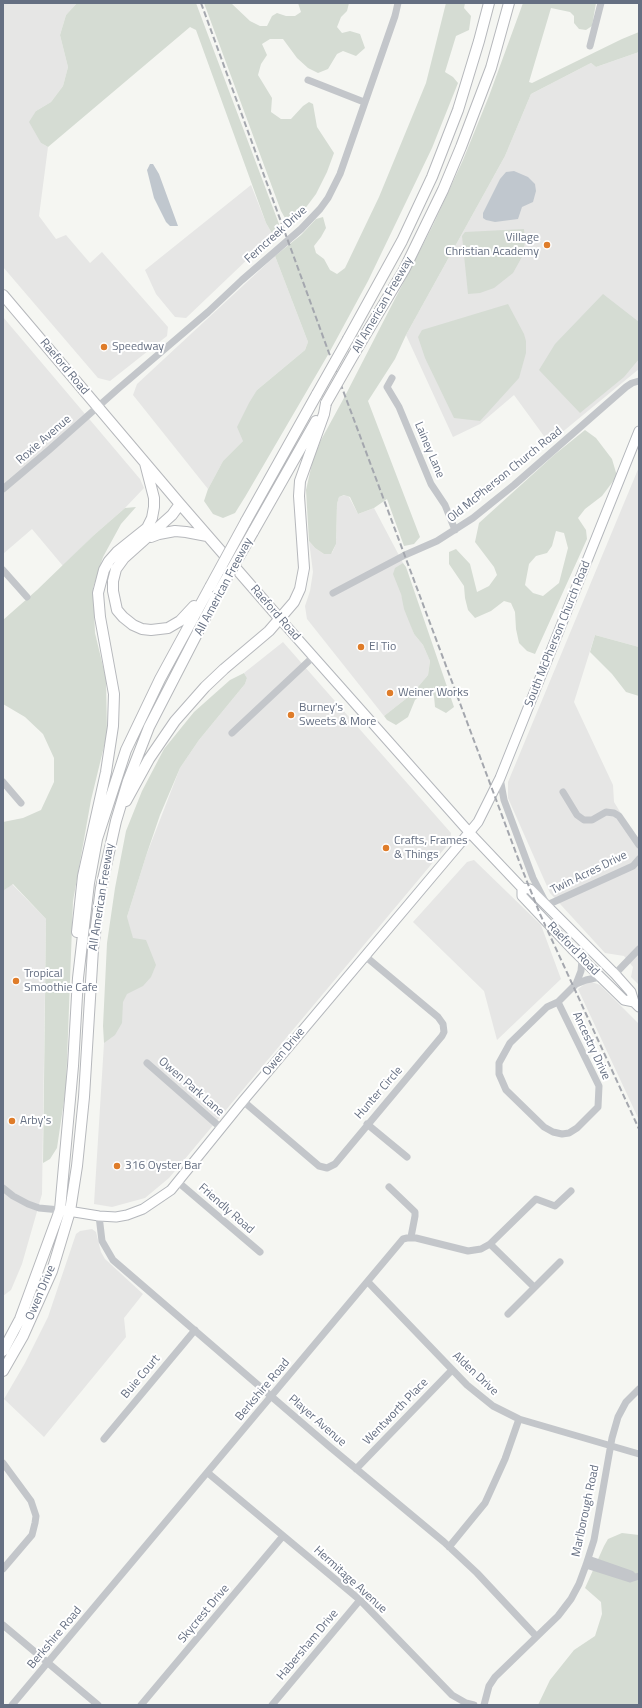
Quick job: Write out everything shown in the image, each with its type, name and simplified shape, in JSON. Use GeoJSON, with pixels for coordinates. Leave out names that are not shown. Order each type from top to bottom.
{"type":"FeatureCollection","features":[{"type":"Feature","properties":{"kind":"highway","name":"All American Freeway"},"geometry":{"type":"LineString","coordinates":[[60,1210],[73,1066],[78,978],[89,883],[97,839],[126,750],[160,679],[316,394],[402,241],[432,178],[458,110],[480,41],[489,3]]}},
{"type":"Feature","properties":{"kind":"highway","name":"All American Freeway"},"geometry":{"type":"LineString","coordinates":[[70,1211],[78,1166],[83,1116],[95,934],[102,878],[116,821],[128,781],[149,727],[217,595],[324,410],[354,354],[404,270],[443,190],[461,147],[491,68],[509,3]]}},
{"type":"Feature","properties":{"kind":"highway","name":"Raeford Road"},"geometry":{"type":"LineString","coordinates":[[3,295],[207,536],[280,619]]}},
{"type":"Feature","properties":{"kind":"highway"},"geometry":{"type":"LineString","coordinates":[[116,821],[149,759],[175,721],[209,683],[269,631],[294,602],[300,589],[304,568],[299,496],[300,481],[324,410]]}},
{"type":"Feature","properties":{"kind":"highway"},"geometry":{"type":"LineString","coordinates":[[145,463],[154,498],[152,518],[146,528]]}},
{"type":"Feature","properties":{"kind":"highway"},"geometry":{"type":"LineString","coordinates":[[78,978],[77,925],[82,876],[106,772],[113,726],[114,694],[100,617],[98,594],[104,570],[109,561],[117,552],[168,510],[180,504]]}},
{"type":"Feature","properties":{"kind":"highway"},"geometry":{"type":"LineString","coordinates":[[180,504],[172,515],[124,558],[116,569],[113,581],[113,591],[117,610],[122,617],[133,625],[142,629],[161,630],[174,625],[187,615],[210,587]]}},
{"type":"Feature","properties":{"kind":"highway"},"geometry":{"type":"LineString","coordinates":[[145,539],[159,534],[175,531],[207,536]]}},
{"type":"Feature","properties":{"kind":"highway","name":"Owen Drive"},"geometry":{"type":"LineString","coordinates":[[3,1351],[20,1319],[60,1210]]}},
{"type":"Feature","properties":{"kind":"highway","name":"Owen Drive"},"geometry":{"type":"LineString","coordinates":[[3,1371],[23,1336],[52,1271],[70,1211]]}},
{"type":"Feature","properties":{"kind":"main road","name":"South McPherson Church Road"},"geometry":{"type":"LineString","coordinates":[[469,832],[478,822],[500,778],[639,431]]}},
{"type":"Feature","properties":{"kind":"main road","name":"Raeford Road"},"geometry":{"type":"LineString","coordinates":[[280,619],[469,832],[522,888],[530,889],[615,974],[631,992],[636,1005]]}},
{"type":"Feature","properties":{"kind":"main road","name":"Owen Drive"},"geometry":{"type":"LineString","coordinates":[[60,1210],[116,1217],[143,1210],[162,1198],[178,1182],[243,1101],[469,832]]}},
{"type":"Feature","properties":{"kind":"main road","name":"Raeford Road"},"geometry":{"type":"LineString","coordinates":[[522,888],[522,896],[582,960],[624,1000],[636,1005]]}},
{"type":"Feature","properties":{"kind":"street","name":"Ferncreek Drive"},"geometry":{"type":"LineString","coordinates":[[98,407],[208,312],[316,215],[328,198],[337,180],[388,36],[398,3]]}},
{"type":"Feature","properties":{"kind":"street"},"geometry":{"type":"LineString","coordinates":[[590,46],[602,3]]}},
{"type":"Feature","properties":{"kind":"street"},"geometry":{"type":"LineString","coordinates":[[308,80],[364,102]]}},
{"type":"Feature","properties":{"kind":"street","name":"Lainey Lane"},"geometry":{"type":"LineString","coordinates":[[392,378],[387,387],[399,408],[431,484],[445,505],[455,530]]}},
{"type":"Feature","properties":{"kind":"street","name":"Old McPherson Church Road"},"geometry":{"type":"LineString","coordinates":[[333,593],[455,530],[473,518],[514,486],[626,387],[639,381]]}},
{"type":"Feature","properties":{"kind":"street","name":"Roxie Avenue"},"geometry":{"type":"LineString","coordinates":[[3,489],[98,407]]}},
{"type":"Feature","properties":{"kind":"street"},"geometry":{"type":"LineString","coordinates":[[3,570],[27,597]]}},
{"type":"Feature","properties":{"kind":"street"},"geometry":{"type":"LineString","coordinates":[[232,734],[313,657]]}},
{"type":"Feature","properties":{"kind":"street"},"geometry":{"type":"LineString","coordinates":[[500,778],[504,800],[533,878],[547,906]]}},
{"type":"Feature","properties":{"kind":"street"},"geometry":{"type":"LineString","coordinates":[[3,782],[21,803]]}},
{"type":"Feature","properties":{"kind":"street","name":"Twin Acres Drive"},"geometry":{"type":"LineString","coordinates":[[563,792],[577,816],[584,820],[592,820],[606,812],[614,813],[618,816],[639,845]]}},
{"type":"Feature","properties":{"kind":"street","name":"Twin Acres Drive"},"geometry":{"type":"LineString","coordinates":[[547,906],[633,866],[639,859]]}},
{"type":"Feature","properties":{"kind":"street"},"geometry":{"type":"LineString","coordinates":[[615,974],[639,949]]}},
{"type":"Feature","properties":{"kind":"street","name":"Hunter Circle"},"geometry":{"type":"LineString","coordinates":[[243,1101],[319,1166],[323,1168],[335,1164],[442,1036],[444,1028],[438,1017],[365,956]]}},
{"type":"Feature","properties":{"kind":"street","name":"Ancestry Drive"},"geometry":{"type":"LineString","coordinates":[[558,1002],[599,1086],[598,1107],[577,1128],[569,1133],[562,1134],[553,1132],[544,1127],[506,1090],[499,1074],[499,1063],[510,1043],[547,1007],[558,1002],[576,984],[581,972],[582,960]]}},
{"type":"Feature","properties":{"kind":"street","name":"Ancestry Drive"},"geometry":{"type":"LineString","coordinates":[[576,984],[600,977]]}},
{"type":"Feature","properties":{"kind":"street","name":"Owen Park Lane"},"geometry":{"type":"LineString","coordinates":[[147,1063],[221,1128]]}},
{"type":"Feature","properties":{"kind":"street"},"geometry":{"type":"LineString","coordinates":[[367,1124],[407,1157]]}},
{"type":"Feature","properties":{"kind":"street","name":"Friendly Road"},"geometry":{"type":"LineString","coordinates":[[178,1182],[260,1252]]}},
{"type":"Feature","properties":{"kind":"street"},"geometry":{"type":"LineString","coordinates":[[3,1188],[13,1196],[28,1204],[39,1208],[60,1210]]}},
{"type":"Feature","properties":{"kind":"street"},"geometry":{"type":"LineString","coordinates":[[389,1188],[415,1212],[411,1237],[468,1251],[481,1249],[490,1244],[536,1199],[555,1206],[572,1191]]}},
{"type":"Feature","properties":{"kind":"street","name":"Player Avenue"},"geometry":{"type":"LineString","coordinates":[[100,1216],[102,1241],[113,1260],[449,1547],[477,1573],[536,1636]]}},
{"type":"Feature","properties":{"kind":"street","name":"Berkshire Road"},"geometry":{"type":"LineString","coordinates":[[12,1705],[208,1473],[400,1242],[411,1237]]}},
{"type":"Feature","properties":{"kind":"street"},"geometry":{"type":"LineString","coordinates":[[490,1244],[534,1287]]}},
{"type":"Feature","properties":{"kind":"street"},"geometry":{"type":"LineString","coordinates":[[508,1314],[560,1262]]}},
{"type":"Feature","properties":{"kind":"street","name":"Alden Drive"},"geometry":{"type":"LineString","coordinates":[[368,1282],[452,1370],[479,1396],[498,1409],[519,1419],[639,1454]]}},
{"type":"Feature","properties":{"kind":"street","name":"Buie Court"},"geometry":{"type":"LineString","coordinates":[[104,1439],[195,1330]]}},
{"type":"Feature","properties":{"kind":"street","name":"Wentworth Place"},"geometry":{"type":"LineString","coordinates":[[356,1469],[452,1370]]}},
{"type":"Feature","properties":{"kind":"street","name":"Marlborough Road"},"geometry":{"type":"LineString","coordinates":[[484,1705],[489,1686],[494,1677],[566,1606],[579,1584],[594,1540],[610,1446],[618,1417],[639,1389]]}},
{"type":"Feature","properties":{"kind":"street"},"geometry":{"type":"LineString","coordinates":[[449,1547],[485,1503],[506,1459],[519,1419]]}},
{"type":"Feature","properties":{"kind":"street"},"geometry":{"type":"LineString","coordinates":[[3,1463],[31,1501],[36,1516],[34,1530],[30,1538],[3,1570]]}},
{"type":"Feature","properties":{"kind":"street","name":"Hermitage Avenue"},"geometry":{"type":"LineString","coordinates":[[208,1473],[360,1600],[447,1690],[458,1699],[474,1705]]}},
{"type":"Feature","properties":{"kind":"street","name":"Skycrest Drive"},"geometry":{"type":"LineString","coordinates":[[141,1705],[283,1536]]}},
{"type":"Feature","properties":{"kind":"street"},"geometry":{"type":"LineString","coordinates":[[587,1562],[630,1579],[637,1577]]}},
{"type":"Feature","properties":{"kind":"street","name":"Habersham Drive"},"geometry":{"type":"LineString","coordinates":[[272,1705],[360,1600]]}},
{"type":"Feature","properties":{"kind":"street"},"geometry":{"type":"LineString","coordinates":[[3,1626],[98,1705]]}},
{"type":"Feature","properties":{"kind":"shaded area"},"geometry":{"type":"Polygon","coordinates":[[[3,3],[77,3],[66,15],[60,35],[68,67],[63,86],[51,102],[36,111],[41,143],[48,147],[39,216],[56,239],[66,235],[90,263],[102,252],[168,327],[167,336],[110,381],[98,378],[3,267],[3,3]]]}},
{"type":"Feature","properties":{"kind":"shaded area"},"geometry":{"type":"Polygon","coordinates":[[[77,3],[196,3],[279,224],[278,233],[273,235],[266,223],[196,30],[190,27],[48,147],[41,143],[29,122],[36,111],[51,102],[63,86],[68,67],[60,35],[66,15],[77,3]]]}},
{"type":"Feature","properties":{"kind":"shaded area"},"geometry":{"type":"Polygon","coordinates":[[[204,3],[231,3],[250,21],[260,26],[267,26],[272,16],[277,13],[286,16],[295,16],[301,12],[298,3],[349,3],[347,11],[341,17],[337,27],[342,33],[350,31],[360,34],[365,48],[356,56],[343,51],[337,54],[328,69],[318,73],[308,68],[297,58],[283,39],[270,39],[262,44],[267,55],[261,64],[258,75],[272,98],[271,112],[281,119],[291,119],[303,106],[309,102],[313,104],[317,127],[334,153],[327,172],[316,194],[301,214],[292,220],[285,218],[281,211],[204,3]]]}},
{"type":"Feature","properties":{"kind":"shaded area"},"geometry":{"type":"Polygon","coordinates":[[[446,3],[465,3],[464,8],[471,16],[469,30],[456,36],[445,72],[453,77],[458,83],[432,148],[368,281],[329,353],[245,497],[235,513],[223,518],[213,514],[204,501],[208,489],[223,461],[243,441],[237,427],[249,403],[257,390],[305,350],[308,342],[275,256],[301,235],[316,219],[323,217],[326,228],[314,246],[316,253],[324,259],[330,270],[337,274],[345,268],[379,197],[426,83],[446,3]]]}},
{"type":"Feature","properties":{"kind":"shaded area"},"geometry":{"type":"Polygon","coordinates":[[[523,3],[596,3],[592,26],[586,30],[579,29],[574,23],[574,16],[570,12],[551,8],[529,82],[532,83],[639,32],[639,52],[596,67],[591,63],[531,94],[505,156],[406,335],[395,359],[368,401],[420,537],[414,544],[404,546],[387,499],[374,508],[358,514],[350,497],[344,495],[339,497],[337,504],[336,544],[331,554],[324,554],[315,548],[309,541],[306,490],[313,459],[321,440],[433,225],[463,160],[489,96],[523,3]]]}},
{"type":"Feature","properties":{"kind":"shaded area","name":"Village Christian Academy"},"geometry":{"type":"Polygon","coordinates":[[[639,52],[639,369],[549,443],[514,395],[480,424],[453,437],[406,335],[505,156],[531,94],[591,63],[596,67],[639,52]]]}},
{"type":"Feature","properties":{"kind":"shaded area"},"geometry":{"type":"Polygon","coordinates":[[[150,164],[153,164],[159,174],[178,226],[170,226],[166,222],[154,198],[147,170],[150,164]]]}},
{"type":"Feature","properties":{"kind":"shaded area"},"geometry":{"type":"Polygon","coordinates":[[[514,171],[528,177],[535,184],[536,191],[533,202],[522,207],[518,219],[495,222],[486,220],[483,218],[483,213],[500,179],[506,172],[514,171]]]}},
{"type":"Feature","properties":{"kind":"shaded area"},"geometry":{"type":"Polygon","coordinates":[[[251,185],[266,223],[273,235],[186,318],[175,317],[156,294],[145,270],[251,185]]]}},
{"type":"Feature","properties":{"kind":"shaded area"},"geometry":{"type":"Polygon","coordinates":[[[524,229],[525,240],[523,255],[513,273],[494,288],[480,293],[468,294],[462,236],[465,232],[524,229]]]}},
{"type":"Feature","properties":{"kind":"shaded area"},"geometry":{"type":"Polygon","coordinates":[[[275,256],[308,342],[305,350],[257,390],[243,441],[223,461],[208,489],[133,395],[137,384],[275,256]]]}},
{"type":"Feature","properties":{"kind":"shaded area"},"geometry":{"type":"Polygon","coordinates":[[[603,294],[639,322],[639,359],[624,377],[580,413],[539,370],[555,344],[603,294]]]}},
{"type":"Feature","properties":{"kind":"shaded area"},"geometry":{"type":"Polygon","coordinates":[[[508,304],[524,334],[526,341],[526,353],[519,378],[480,421],[454,418],[425,358],[418,337],[422,330],[508,304]]]}},
{"type":"Feature","properties":{"kind":"shaded area"},"geometry":{"type":"Polygon","coordinates":[[[3,317],[140,479],[144,488],[125,508],[94,535],[63,566],[32,529],[3,554],[3,317]]]}},
{"type":"Feature","properties":{"kind":"shaded area"},"geometry":{"type":"Polygon","coordinates":[[[585,430],[596,438],[612,459],[617,476],[602,496],[585,509],[578,518],[586,530],[587,539],[535,654],[527,651],[519,643],[515,612],[511,603],[504,601],[491,611],[475,618],[468,610],[464,586],[449,564],[449,552],[456,549],[470,564],[477,592],[489,586],[497,575],[494,567],[475,542],[479,523],[554,455],[585,430]],[[556,531],[552,546],[547,553],[536,556],[529,564],[525,585],[533,593],[543,596],[559,583],[568,548],[564,533],[556,531]]]}},
{"type":"Feature","properties":{"kind":"shaded area"},"geometry":{"type":"Polygon","coordinates":[[[639,467],[639,647],[595,635],[574,702],[613,785],[614,802],[639,843],[639,985],[631,977],[633,967],[624,956],[605,953],[550,893],[508,798],[508,782],[639,467]]]}},
{"type":"Feature","properties":{"kind":"shaded area"},"geometry":{"type":"Polygon","coordinates":[[[345,495],[349,497],[358,514],[374,508],[403,563],[401,594],[414,634],[423,645],[430,661],[428,675],[412,694],[384,716],[307,619],[305,606],[310,591],[313,572],[309,541],[315,548],[324,554],[332,553],[336,544],[337,504],[339,497],[345,495]]]}},
{"type":"Feature","properties":{"kind":"shaded area"},"geometry":{"type":"Polygon","coordinates":[[[136,507],[121,524],[103,557],[93,588],[95,633],[106,679],[107,734],[91,800],[73,901],[66,1087],[57,1148],[50,1159],[43,1163],[46,919],[13,884],[3,891],[3,822],[23,818],[41,810],[54,782],[54,758],[43,734],[25,717],[3,704],[3,620],[125,508],[136,507]]]}},
{"type":"Feature","properties":{"kind":"shaded area"},"geometry":{"type":"Polygon","coordinates":[[[403,563],[406,567],[454,707],[446,713],[435,707],[434,696],[431,692],[423,693],[415,700],[408,717],[396,725],[387,720],[384,716],[412,694],[428,675],[430,661],[423,645],[414,634],[393,574],[395,568],[403,563]]]}},
{"type":"Feature","properties":{"kind":"shaded area"},"geometry":{"type":"Polygon","coordinates":[[[595,635],[639,647],[639,696],[626,692],[612,674],[590,652],[595,635]]]}},
{"type":"Feature","properties":{"kind":"shaded area"},"geometry":{"type":"Polygon","coordinates":[[[283,642],[451,833],[450,842],[169,1178],[145,1198],[112,1207],[94,1204],[104,1043],[110,996],[127,917],[146,856],[180,768],[199,740],[245,684],[247,678],[244,673],[283,642]]]}},
{"type":"Feature","properties":{"kind":"shaded area"},"geometry":{"type":"Polygon","coordinates":[[[244,673],[247,678],[245,684],[199,740],[180,768],[160,815],[127,917],[133,938],[146,940],[156,965],[151,977],[143,986],[127,994],[123,1002],[122,1023],[115,1035],[104,1043],[103,1026],[107,943],[115,888],[126,831],[142,791],[164,749],[194,712],[230,680],[244,673]]]}},
{"type":"Feature","properties":{"kind":"shaded area"},"geometry":{"type":"Polygon","coordinates":[[[474,860],[541,925],[561,979],[497,1040],[484,991],[413,922],[467,862],[474,860]]]}},
{"type":"Feature","properties":{"kind":"shaded area"},"geometry":{"type":"Polygon","coordinates":[[[12,884],[46,919],[42,1194],[22,1264],[11,1290],[3,1296],[3,891],[12,884]]]}},
{"type":"Feature","properties":{"kind":"shaded area"},"geometry":{"type":"Polygon","coordinates":[[[589,981],[600,985],[639,1024],[639,1120],[578,989],[589,981]]]}},
{"type":"Feature","properties":{"kind":"shaded area"},"geometry":{"type":"Polygon","coordinates":[[[92,1229],[96,1232],[101,1252],[105,1259],[143,1294],[124,1318],[126,1337],[44,1437],[4,1399],[25,1363],[48,1317],[76,1234],[80,1231],[92,1229]]]}},
{"type":"Feature","properties":{"kind":"shaded area"},"geometry":{"type":"Polygon","coordinates":[[[622,1533],[639,1535],[639,1705],[538,1705],[550,1680],[574,1650],[595,1636],[602,1614],[601,1602],[585,1588],[608,1539],[622,1533]]]}},
{"type":"Feature","properties":{"kind":"railway"},"geometry":{"type":"LineString","coordinates":[[201,3],[329,353],[522,869],[540,914],[639,1129]]}},
{"type":"Feature","properties":{"kind":"place","name":"Village Christian Academy"},"geometry":{"type":"Point","coordinates":[547,245]}},
{"type":"Feature","properties":{"kind":"place","name":"Speedway"},"geometry":{"type":"Point","coordinates":[104,347]}},
{"type":"Feature","properties":{"kind":"place","name":"El Tio"},"geometry":{"type":"Point","coordinates":[361,647]}},
{"type":"Feature","properties":{"kind":"place","name":"Weiner Works"},"geometry":{"type":"Point","coordinates":[390,693]}},
{"type":"Feature","properties":{"kind":"place","name":"Burney's Sweets & More"},"geometry":{"type":"Point","coordinates":[291,715]}},
{"type":"Feature","properties":{"kind":"place","name":"Crafts, Frames & Things"},"geometry":{"type":"Point","coordinates":[386,848]}},
{"type":"Feature","properties":{"kind":"place","name":"Tropical Smoothie Cafe"},"geometry":{"type":"Point","coordinates":[16,981]}},
{"type":"Feature","properties":{"kind":"place","name":"Arby's"},"geometry":{"type":"Point","coordinates":[12,1121]}},
{"type":"Feature","properties":{"kind":"place","name":"316 Oyster Bar"},"geometry":{"type":"Point","coordinates":[117,1166]}}]}
